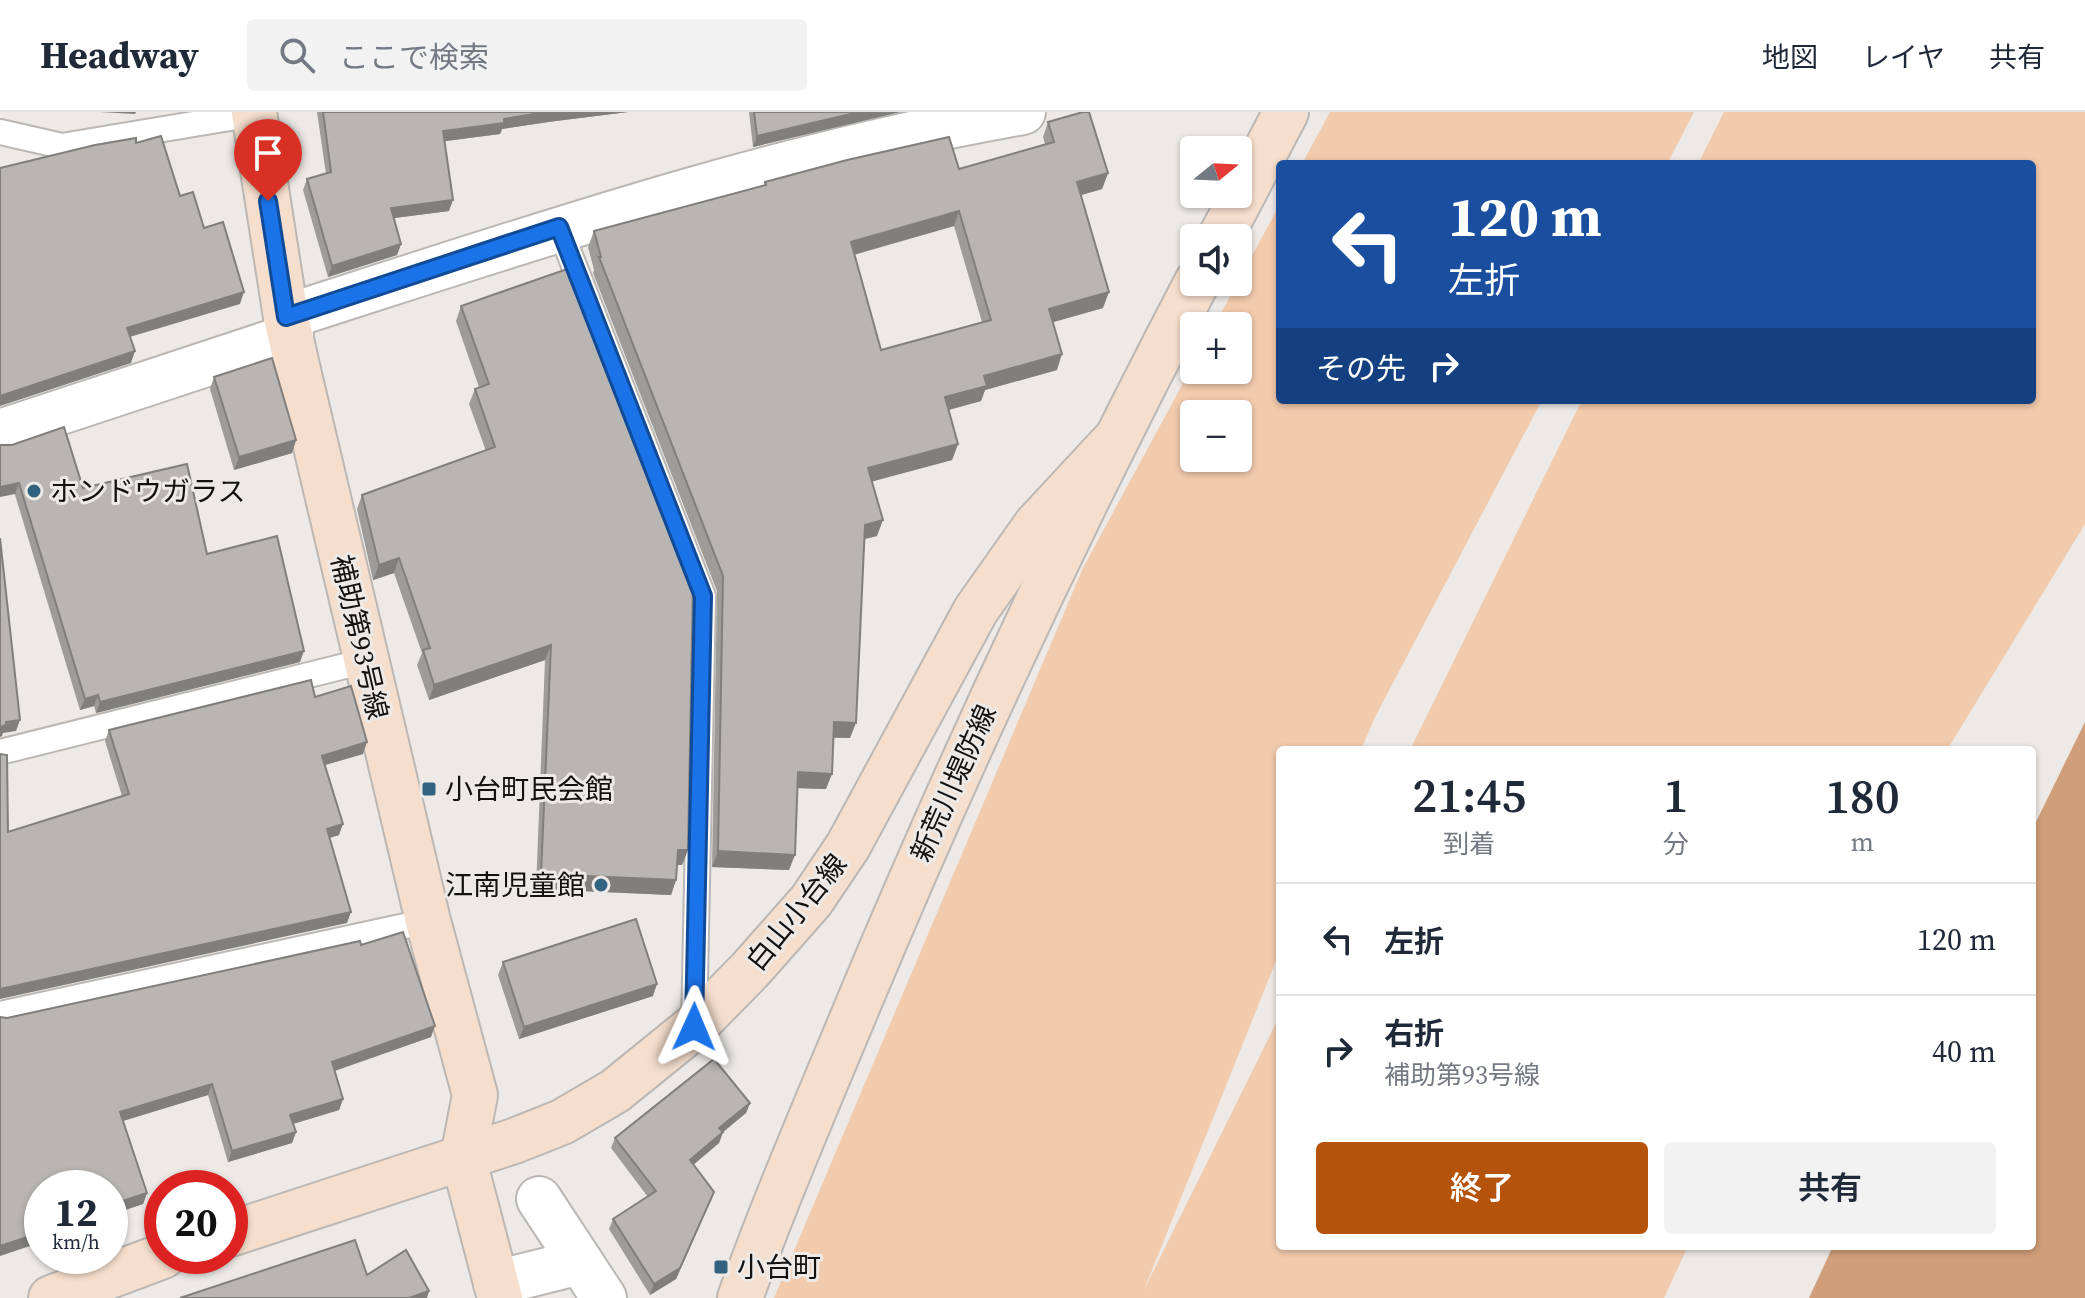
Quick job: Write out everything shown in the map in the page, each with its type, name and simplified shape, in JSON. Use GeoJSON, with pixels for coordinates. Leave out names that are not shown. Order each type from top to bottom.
{"type":"FeatureCollection","features":[{"type":"Feature","properties":{"kind":"main road"},"geometry":{"type":"LineString","coordinates":[[1227,224],[1286,112]]}},
{"type":"Feature","properties":{"kind":"main road","name":"補助第93号線"},"geometry":{"type":"LineString","coordinates":[[254,113],[289,327],[365,661],[428,921],[475,1095],[463,1157]]}},
{"type":"Feature","properties":{"kind":"main road","name":"新荒川堤防線"},"geometry":{"type":"LineString","coordinates":[[740,1298],[909,882],[990,698],[1114,441],[1190,296]]}},
{"type":"Feature","properties":{"kind":"main road","name":"白山小台線"},"geometry":{"type":"LineString","coordinates":[[248,1228],[562,1122],[615,1091],[694,1027],[811,901],[848,846],[976,610],[1036,525],[1114,441]]}},
{"type":"Feature","properties":{"kind":"main road"},"geometry":{"type":"LineString","coordinates":[[463,1157],[498,1291]]}},
{"type":"Feature","properties":{"kind":"main road"},"geometry":{"type":"LineString","coordinates":[[51,1298],[144,1263]]}},
{"type":"Feature","properties":{"kind":"street"},"geometry":{"type":"LineString","coordinates":[[0,432],[559,227],[956,118],[1023,112]]}},
{"type":"Feature","properties":{"kind":"street"},"geometry":{"type":"LineString","coordinates":[[539,1199],[604,1298]]}},
{"type":"Feature","properties":{"kind":"street"},"geometry":{"type":"LineString","coordinates":[[498,1291],[580,1262]]}},
{"type":"Feature","properties":{"kind":"lane"},"geometry":{"type":"LineString","coordinates":[[0,132],[62,146],[254,113]]}},
{"type":"Feature","properties":{"kind":"lane"},"geometry":{"type":"LineString","coordinates":[[559,227],[703,596],[694,1027]]}},
{"type":"Feature","properties":{"kind":"lane"},"geometry":{"type":"LineString","coordinates":[[0,752],[365,661]]}},
{"type":"Feature","properties":{"kind":"lane"},"geometry":{"type":"LineString","coordinates":[[0,1014],[428,921]]}},
{"type":"Feature","properties":{"kind":"shaded area"},"geometry":{"type":"Polygon","coordinates":[[[1330,112],[1694,112],[1669,160],[1304,160],[1330,112]]]}},
{"type":"Feature","properties":{"kind":"shaded area"},"geometry":{"type":"Polygon","coordinates":[[[1724,112],[2085,112],[2085,524],[1949,746],[1412,746],[1580,404],[2036,404],[2036,160],[1700,160],[1724,112]]]}},
{"type":"Feature","properties":{"kind":"shaded area"},"geometry":{"type":"Polygon","coordinates":[[[1276,211],[1276,404],[1540,404],[1375,717],[1363,746],[1276,746],[1276,961],[1144,1290],[1276,1023],[1276,1250],[1686,1250],[1664,1298],[774,1298],[1083,568],[1183,384],[1252,384],[1252,312],[1222,312],[1230,296],[1252,296],[1252,256],[1276,211]]]}},
{"type":"Feature","properties":{"kind":"shaded area"},"geometry":{"type":"Polygon","coordinates":[[[2085,722],[2085,1298],[1809,1298],[1831,1250],[2036,1250],[2036,822],[2085,722]]]}},
{"type":"Feature","properties":{"kind":"building"},"geometry":{"type":"Polygon","coordinates":[[[323,112],[545,112],[504,119],[504,123],[443,131],[453,200],[391,208],[401,244],[332,266],[307,179],[331,172],[323,112]]]}},
{"type":"Feature","properties":{"kind":"building"},"geometry":{"type":"Polygon","coordinates":[[[754,112],[859,112],[757,136],[754,112]]]}},
{"type":"Feature","properties":{"kind":"building"},"geometry":{"type":"Polygon","coordinates":[[[1089,112],[1108,173],[1077,182],[1109,292],[1049,309],[1062,354],[984,376],[987,386],[945,397],[958,444],[868,468],[883,520],[865,525],[856,723],[834,722],[832,774],[798,772],[795,855],[718,851],[723,576],[599,257],[594,231],[847,160],[949,137],[959,169],[1054,142],[1048,122],[1089,112]],[[959,211],[851,242],[881,350],[991,320],[959,211]]]}},
{"type":"Feature","properties":{"kind":"building"},"geometry":{"type":"Polygon","coordinates":[[[161,136],[180,196],[193,192],[204,228],[223,222],[244,292],[127,328],[135,351],[0,396],[0,168],[95,145],[136,138],[136,143],[161,136]]]}},
{"type":"Feature","properties":{"kind":"building"},"geometry":{"type":"Polygon","coordinates":[[[570,268],[693,584],[688,850],[678,850],[676,880],[541,874],[551,645],[434,685],[423,650],[430,648],[399,558],[379,565],[362,495],[495,447],[475,389],[489,384],[461,306],[570,268]]]}},
{"type":"Feature","properties":{"kind":"building"},"geometry":{"type":"Polygon","coordinates":[[[272,358],[296,440],[239,457],[214,377],[272,358]]]}},
{"type":"Feature","properties":{"kind":"building"},"geometry":{"type":"Polygon","coordinates":[[[64,427],[83,488],[187,464],[207,554],[277,536],[304,651],[100,702],[98,695],[85,699],[19,483],[0,487],[0,445],[12,445],[64,427]]]}},
{"type":"Feature","properties":{"kind":"building"},"geometry":{"type":"Polygon","coordinates":[[[0,538],[20,720],[6,722],[0,727],[0,538]]]}},
{"type":"Feature","properties":{"kind":"building"},"geometry":{"type":"Polygon","coordinates":[[[311,680],[315,697],[351,686],[367,742],[322,756],[343,824],[327,829],[351,912],[0,989],[0,754],[7,755],[8,832],[129,794],[109,730],[311,680]]]}},
{"type":"Feature","properties":{"kind":"building"},"geometry":{"type":"Polygon","coordinates":[[[636,919],[657,984],[524,1027],[503,962],[636,919]]]}},
{"type":"Feature","properties":{"kind":"building"},"geometry":{"type":"Polygon","coordinates":[[[403,932],[435,1026],[332,1062],[343,1099],[290,1115],[296,1132],[232,1151],[212,1084],[120,1112],[144,1184],[144,1194],[128,1199],[128,1170],[24,1170],[24,1238],[0,1246],[0,1017],[7,1018],[360,941],[361,945],[403,932]]]}},
{"type":"Feature","properties":{"kind":"building"},"geometry":{"type":"Polygon","coordinates":[[[714,1059],[750,1103],[719,1128],[723,1132],[690,1160],[714,1192],[680,1268],[654,1284],[613,1219],[656,1191],[615,1138],[714,1059]]]}},
{"type":"Feature","properties":{"kind":"building"},"geometry":{"type":"Polygon","coordinates":[[[355,1240],[367,1275],[406,1250],[429,1291],[409,1298],[180,1298],[355,1240]]]}},
{"type":"Feature","properties":{"kind":"place","name":"ホンドウガラス"},"geometry":{"type":"Point","coordinates":[34,491]}},
{"type":"Feature","properties":{"kind":"place","name":"小台町民会館"},"geometry":{"type":"Point","coordinates":[429,789]}},
{"type":"Feature","properties":{"kind":"place","name":"江南児童館"},"geometry":{"type":"Point","coordinates":[601,885]}},
{"type":"Feature","properties":{"kind":"place","name":"小台町"},"geometry":{"type":"Point","coordinates":[721,1267]}},
{"type":"Feature","properties":{"kind":"route"},"geometry":{"type":"LineString","coordinates":[[268,201],[286,317],[559,227],[703,596],[694,1027]]}}]}
